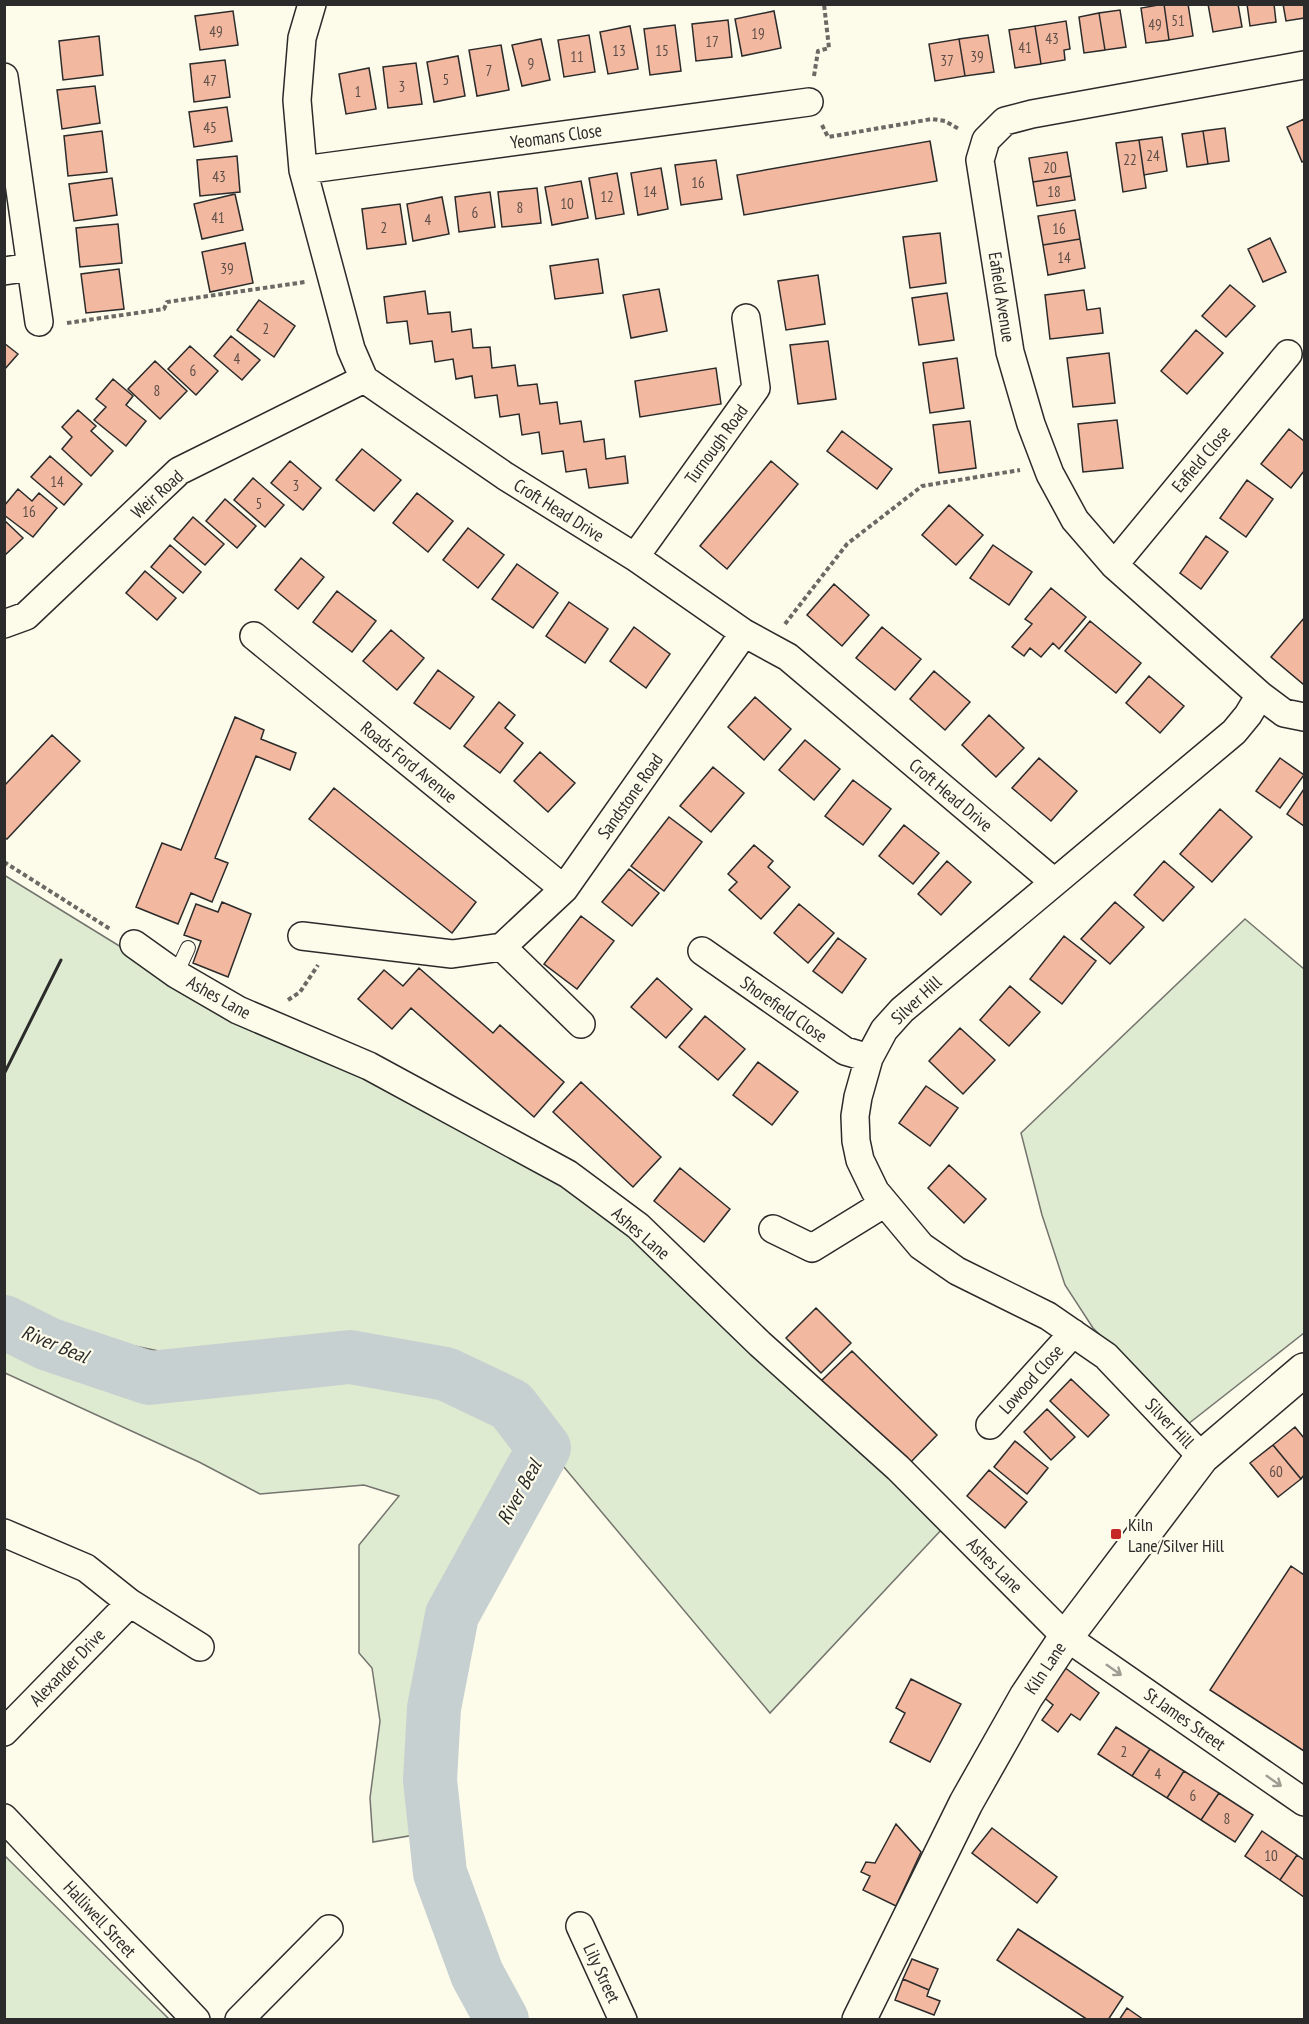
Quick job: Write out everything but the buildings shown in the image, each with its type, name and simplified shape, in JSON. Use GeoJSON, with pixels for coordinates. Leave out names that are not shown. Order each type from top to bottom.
{"type":"FeatureCollection","features":[{"type":"Feature","properties":{"kind":"main road","name":"Kiln Lane"},"geometry":{"type":"LineString","coordinates":[[859,2019],[966,1803],[1026,1697],[1066,1637],[1202,1457],[1305,1370]]}},
{"type":"Feature","properties":{"kind":"street"},"geometry":{"type":"LineString","coordinates":[[312,4],[302,38],[297,100],[303,170],[351,349],[364,379]]}},
{"type":"Feature","properties":{"kind":"street"},"geometry":{"type":"LineString","coordinates":[[985,145],[986,140],[1005,121],[1032,114],[1305,65]]}},
{"type":"Feature","properties":{"kind":"street"},"geometry":{"type":"LineString","coordinates":[[4,77],[39,322]]}},
{"type":"Feature","properties":{"kind":"street","name":"Yeomans Close"},"geometry":{"type":"LineString","coordinates":[[303,170],[809,102]]}},
{"type":"Feature","properties":{"kind":"street","name":"Eafield Avenue"},"geometry":{"type":"LineString","coordinates":[[985,145],[981,160],[1011,352],[1030,424],[1047,466],[1076,520],[1114,565],[1260,695],[1284,712],[1305,717]]}},
{"type":"Feature","properties":{"kind":"street"},"geometry":{"type":"LineString","coordinates":[[4,271],[32,267]]}},
{"type":"Feature","properties":{"kind":"street","name":"Turnough Road"},"geometry":{"type":"LineString","coordinates":[[635,557],[756,388],[746,318]]}},
{"type":"Feature","properties":{"kind":"street","name":"Eafield Close"},"geometry":{"type":"LineString","coordinates":[[1114,565],[1288,354]]}},
{"type":"Feature","properties":{"kind":"street","name":"Croft Head Drive"},"geometry":{"type":"LineString","coordinates":[[364,379],[505,476],[635,557],[744,633],[788,657],[1054,882]]}},
{"type":"Feature","properties":{"kind":"street","name":"Weir Road"},"geometry":{"type":"LineString","coordinates":[[4,624],[26,616],[180,471],[364,379]]}},
{"type":"Feature","properties":{"kind":"street","name":"Sandstone Road"},"geometry":{"type":"LineString","coordinates":[[502,947],[564,889],[744,633]]}},
{"type":"Feature","properties":{"kind":"street","name":"Roads Ford Avenue"},"geometry":{"type":"LineString","coordinates":[[254,636],[564,889]]}},
{"type":"Feature","properties":{"kind":"street","name":"Silver Hill"},"geometry":{"type":"LineString","coordinates":[[1202,1457],[1106,1356],[1020,1301],[957,1271],[921,1246],[875,1191],[860,1160],[856,1141],[855,1116],[869,1058],[884,1030],[902,1010],[1234,732],[1248,716],[1260,695]]}},
{"type":"Feature","properties":{"kind":"street"},"geometry":{"type":"LineString","coordinates":[[302,936],[452,954],[502,947],[581,1024]]}},
{"type":"Feature","properties":{"kind":"street","name":"Ashes Lane"},"geometry":{"type":"LineString","coordinates":[[134,944],[176,974],[237,1010],[369,1066],[559,1169],[638,1226],[760,1344],[898,1468],[1066,1637]]}},
{"type":"Feature","properties":{"kind":"street","name":"Shorefield Close"},"geometry":{"type":"LineString","coordinates":[[702,951],[845,1052],[869,1058]]}},
{"type":"Feature","properties":{"kind":"street"},"geometry":{"type":"LineString","coordinates":[[773,1229],[812,1248],[885,1203]]}},
{"type":"Feature","properties":{"kind":"street","name":"Lowood Close"},"geometry":{"type":"LineString","coordinates":[[990,1425],[1073,1333]]}},
{"type":"Feature","properties":{"kind":"street"},"geometry":{"type":"LineString","coordinates":[[4,1533],[86,1568],[130,1603],[200,1647]]}},
{"type":"Feature","properties":{"kind":"street","name":"Alexander Drive"},"geometry":{"type":"LineString","coordinates":[[4,1732],[130,1603]]}},
{"type":"Feature","properties":{"kind":"street","name":"St James Street"},"geometry":{"type":"LineString","coordinates":[[1066,1637],[1305,1802]]}},
{"type":"Feature","properties":{"kind":"street","name":"Halliwell Street"},"geometry":{"type":"LineString","coordinates":[[4,1818],[196,2019]]}},
{"type":"Feature","properties":{"kind":"street","name":"Lily Street"},"geometry":{"type":"LineString","coordinates":[[580,1926],[623,2019]]}},
{"type":"Feature","properties":{"kind":"street"},"geometry":{"type":"LineString","coordinates":[[239,2019],[329,1929]]}},
{"type":"Feature","properties":{"kind":"lane"},"geometry":{"type":"LineString","coordinates":[[176,974],[188,948]]}},
{"type":"Feature","properties":{"kind":"path"},"geometry":{"type":"LineString","coordinates":[[824,4],[829,48],[818,51],[809,102],[828,137],[932,119],[945,121],[985,145]]}},
{"type":"Feature","properties":{"kind":"path"},"geometry":{"type":"LineString","coordinates":[[39,322],[71,323],[164,309],[167,302],[332,278]]}},
{"type":"Feature","properties":{"kind":"path"},"geometry":{"type":"LineString","coordinates":[[768,646],[847,544],[922,486],[1047,466]]}},
{"type":"Feature","properties":{"kind":"path"},"geometry":{"type":"LineString","coordinates":[[4,862],[134,944]]}},
{"type":"Feature","properties":{"kind":"path"},"geometry":{"type":"LineString","coordinates":[[261,1020],[300,992],[334,940]]}},
{"type":"Feature","properties":{"kind":"green space"},"geometry":{"type":"Polygon","coordinates":[[[4,875],[186,987],[342,1059],[582,1192],[943,1528],[770,1713],[553,1454],[550,1422],[530,1391],[478,1365],[409,1344],[313,1346],[173,1354],[96,1338],[5,1299],[4,875]]]}},
{"type":"Feature","properties":{"kind":"green space"},"geometry":{"type":"Polygon","coordinates":[[[1245,919],[1304,969],[1304,1333],[1188,1424],[1093,1328],[1065,1285],[1042,1215],[1021,1133],[1245,919]]]}},
{"type":"Feature","properties":{"kind":"green space"},"geometry":{"type":"Polygon","coordinates":[[[4,1336],[44,1355],[152,1389],[354,1371],[434,1384],[496,1411],[518,1431],[518,1454],[508,1496],[450,1599],[434,1650],[422,1779],[426,1833],[373,1842],[370,1798],[380,1721],[372,1668],[359,1653],[359,1545],[399,1496],[364,1485],[260,1494],[199,1462],[5,1373],[4,1336]]]}},
{"type":"Feature","properties":{"kind":"green space"},"geometry":{"type":"Polygon","coordinates":[[[5,1856],[169,2019],[5,2019],[5,1856]]]}},
{"type":"Feature","properties":{"kind":"waterway","name":"River Beal"},"geometry":{"type":"LineString","coordinates":[[4,1322],[48,1344],[149,1378],[350,1357],[446,1374],[511,1405],[544,1448],[452,1615],[434,1708],[430,1780],[440,1873],[477,1974],[502,2020]]}},
{"type":"Feature","properties":{"kind":"wall"},"geometry":{"type":"LineString","coordinates":[[4,1074],[61,960]]}},
{"type":"Feature","properties":{"kind":"place","name":"Kiln Lane/Silver Hill"},"geometry":{"type":"Point","coordinates":[1116,1534]}}]}
